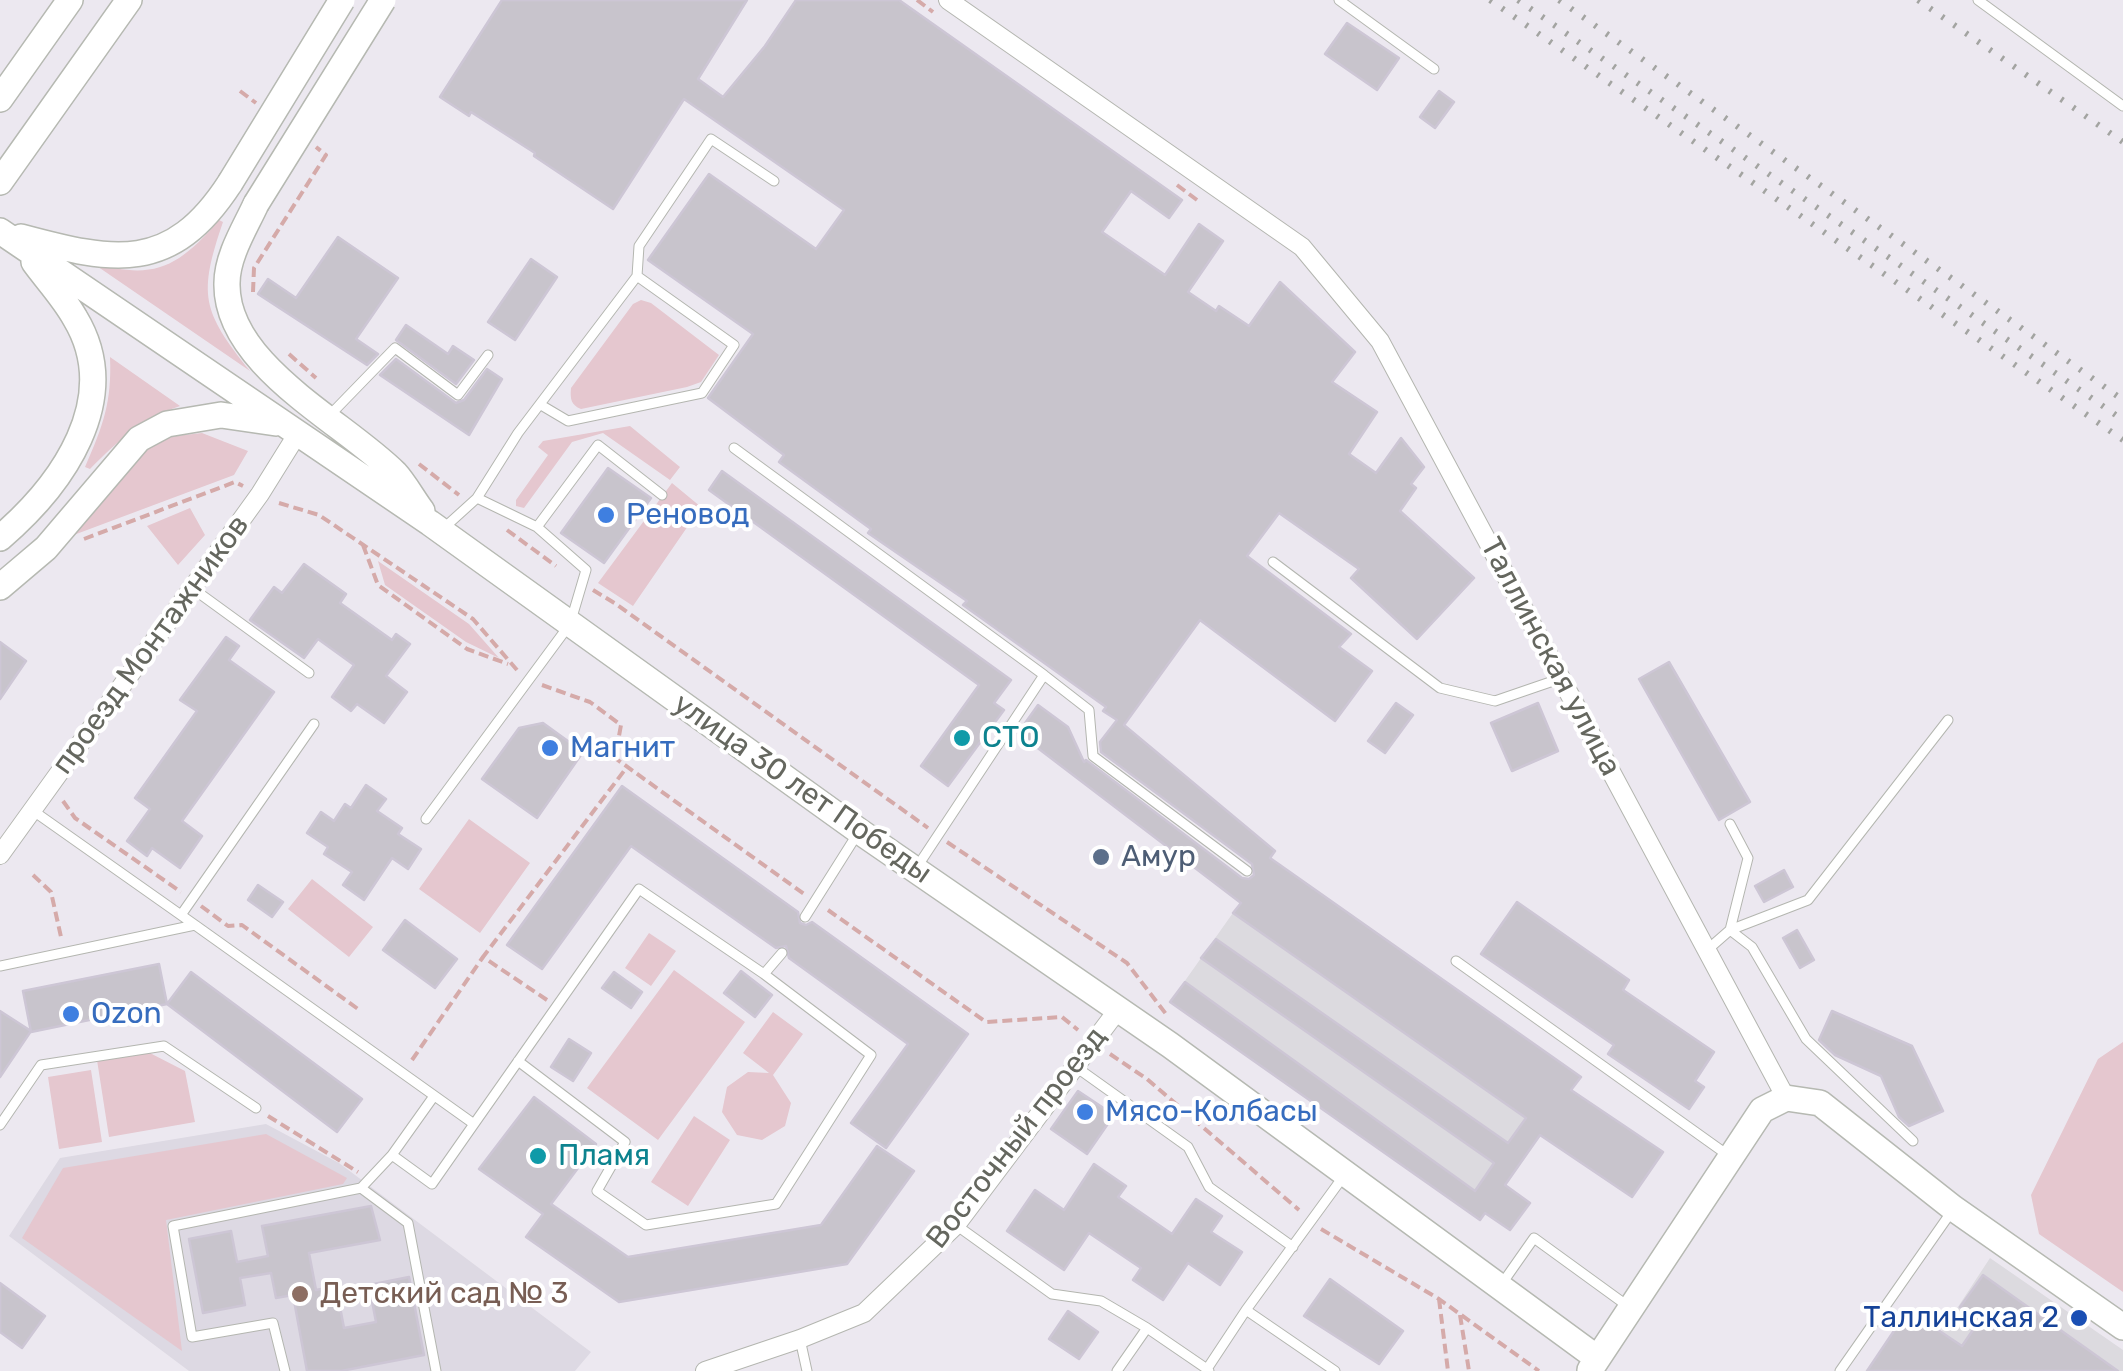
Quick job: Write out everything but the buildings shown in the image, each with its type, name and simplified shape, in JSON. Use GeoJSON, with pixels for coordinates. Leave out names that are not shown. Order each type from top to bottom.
{"type":"FeatureCollection","features":[{"type":"Feature","properties":{"kind":"street"},"geometry":{"type":"LineString","coordinates":[[0,99],[70,0]]}},
{"type":"Feature","properties":{"kind":"street"},"geometry":{"type":"LineString","coordinates":[[0,182],[129,0]]}},
{"type":"Feature","properties":{"kind":"street"},"geometry":{"type":"LineString","coordinates":[[0,231],[109,256],[140,256],[174,244],[214,209],[342,0]]}},
{"type":"Feature","properties":{"kind":"street"},"geometry":{"type":"LineString","coordinates":[[383,0],[256,204],[230,262],[227,282],[239,332],[272,374],[336,410],[397,475],[435,527]]}},
{"type":"Feature","properties":{"kind":"street","name":"Таллинская улица"},"geometry":{"type":"LineString","coordinates":[[948,0],[1302,247],[1380,341],[1786,1098]]}},
{"type":"Feature","properties":{"kind":"street","name":"улица 30 лет Победы"},"geometry":{"type":"LineString","coordinates":[[0,231],[435,527],[859,831],[1170,1045],[1499,1289],[1593,1365]]}},
{"type":"Feature","properties":{"kind":"street"},"geometry":{"type":"LineString","coordinates":[[0,538],[40,497],[77,445],[91,412],[93,378],[88,348],[76,319],[22,246]]}},
{"type":"Feature","properties":{"kind":"street"},"geometry":{"type":"LineString","coordinates":[[0,586],[46,548],[139,439],[167,424],[220,416],[290,428]]}},
{"type":"Feature","properties":{"kind":"street","name":"проезд Монтажников"},"geometry":{"type":"LineString","coordinates":[[0,855],[260,494],[290,428]]}},
{"type":"Feature","properties":{"kind":"street","name":"Восточный проезд"},"geometry":{"type":"LineString","coordinates":[[705,1371],[800,1339],[864,1312],[956,1226],[1117,1011]]}},
{"type":"Feature","properties":{"kind":"street"},"geometry":{"type":"LineString","coordinates":[[1593,1365],[1762,1110],[1786,1098],[1820,1102],[1953,1208],[2123,1327]]}},
{"type":"Feature","properties":{"kind":"lane"},"geometry":{"type":"LineString","coordinates":[[1339,0],[1434,69]]}},
{"type":"Feature","properties":{"kind":"lane"},"geometry":{"type":"LineString","coordinates":[[1978,0],[2123,106]]}},
{"type":"Feature","properties":{"kind":"lane"},"geometry":{"type":"LineString","coordinates":[[435,527],[474,501],[518,433],[637,276],[639,246],[710,139],[774,182]]}},
{"type":"Feature","properties":{"kind":"lane"},"geometry":{"type":"LineString","coordinates":[[541,406],[568,421],[702,393],[734,345],[637,276]]}},
{"type":"Feature","properties":{"kind":"lane"},"geometry":{"type":"LineString","coordinates":[[336,410],[394,348],[458,394],[488,354]]}},
{"type":"Feature","properties":{"kind":"lane"},"geometry":{"type":"LineString","coordinates":[[537,528],[598,445],[662,495]]}},
{"type":"Feature","properties":{"kind":"lane"},"geometry":{"type":"LineString","coordinates":[[734,448],[1090,710],[1093,756],[1248,871]]}},
{"type":"Feature","properties":{"kind":"lane"},"geometry":{"type":"LineString","coordinates":[[426,819],[570,624],[586,570],[537,528],[474,501]]}},
{"type":"Feature","properties":{"kind":"lane"},"geometry":{"type":"LineString","coordinates":[[1273,562],[1440,688],[1495,700],[1562,678]]}},
{"type":"Feature","properties":{"kind":"lane"},"geometry":{"type":"LineString","coordinates":[[192,588],[309,672]]}},
{"type":"Feature","properties":{"kind":"lane"},"geometry":{"type":"LineString","coordinates":[[916,870],[1044,675]]}},
{"type":"Feature","properties":{"kind":"lane"},"geometry":{"type":"LineString","coordinates":[[1706,951],[1730,930],[1808,900],[1948,720]]}},
{"type":"Feature","properties":{"kind":"lane"},"geometry":{"type":"LineString","coordinates":[[181,915],[314,724]]}},
{"type":"Feature","properties":{"kind":"lane"},"geometry":{"type":"LineString","coordinates":[[32,810],[474,1124]]}},
{"type":"Feature","properties":{"kind":"lane"},"geometry":{"type":"LineString","coordinates":[[1730,824],[1748,858],[1730,930]]}},
{"type":"Feature","properties":{"kind":"lane"},"geometry":{"type":"LineString","coordinates":[[805,917],[859,831]]}},
{"type":"Feature","properties":{"kind":"lane"},"geometry":{"type":"LineString","coordinates":[[392,1155],[432,1184],[518,1060],[639,889],[764,974],[870,1056],[776,1204],[646,1225],[597,1191],[625,1142],[518,1060]]}},
{"type":"Feature","properties":{"kind":"lane"},"geometry":{"type":"LineString","coordinates":[[0,966],[195,924]]}},
{"type":"Feature","properties":{"kind":"lane"},"geometry":{"type":"LineString","coordinates":[[1730,930],[1752,948],[1806,1039],[1913,1141]]}},
{"type":"Feature","properties":{"kind":"lane"},"geometry":{"type":"LineString","coordinates":[[764,974],[782,953]]}},
{"type":"Feature","properties":{"kind":"lane"},"geometry":{"type":"LineString","coordinates":[[1456,962],[1731,1158]]}},
{"type":"Feature","properties":{"kind":"lane"},"geometry":{"type":"LineString","coordinates":[[0,1125],[41,1065],[164,1046],[256,1108]]}},
{"type":"Feature","properties":{"kind":"lane"},"geometry":{"type":"LineString","coordinates":[[1076,1067],[1188,1147],[1209,1186],[1293,1247]]}},
{"type":"Feature","properties":{"kind":"lane"},"geometry":{"type":"LineString","coordinates":[[284,1371],[273,1323],[192,1337],[173,1226],[361,1188],[392,1155],[434,1096]]}},
{"type":"Feature","properties":{"kind":"lane"},"geometry":{"type":"LineString","coordinates":[[956,1226],[1052,1294],[1101,1301],[1208,1370],[1246,1310],[1345,1175]]}},
{"type":"Feature","properties":{"kind":"lane"},"geometry":{"type":"LineString","coordinates":[[361,1188],[408,1223],[436,1371]]}},
{"type":"Feature","properties":{"kind":"lane"},"geometry":{"type":"LineString","coordinates":[[1840,1371],[1953,1208]]}},
{"type":"Feature","properties":{"kind":"lane"},"geometry":{"type":"LineString","coordinates":[[1499,1289],[1534,1238],[1631,1308]]}},
{"type":"Feature","properties":{"kind":"lane"},"geometry":{"type":"LineString","coordinates":[[1246,1310],[1334,1371]]}},
{"type":"Feature","properties":{"kind":"lane"},"geometry":{"type":"LineString","coordinates":[[1118,1371],[1147,1328]]}},
{"type":"Feature","properties":{"kind":"lane"},"geometry":{"type":"LineString","coordinates":[[800,1339],[807,1371]]}},
{"type":"Feature","properties":{"kind":"path"},"geometry":{"type":"LineString","coordinates":[[240,91],[268,112]]}},
{"type":"Feature","properties":{"kind":"path"},"geometry":{"type":"LineString","coordinates":[[252,298],[254,268],[326,155],[312,144]]}},
{"type":"Feature","properties":{"kind":"path"},"geometry":{"type":"LineString","coordinates":[[280,346],[336,410]]}},
{"type":"Feature","properties":{"kind":"path"},"geometry":{"type":"LineString","coordinates":[[414,460],[474,501]]}},
{"type":"Feature","properties":{"kind":"path"},"geometry":{"type":"LineString","coordinates":[[72,544],[235,482],[274,502],[320,515],[473,618],[512,666],[528,679],[590,702],[621,725],[614,758],[986,1022],[1062,1017],[1147,1079],[1288,1198],[1311,1223],[1438,1299],[1539,1371]]}},
{"type":"Feature","properties":{"kind":"path"},"geometry":{"type":"LineString","coordinates":[[500,526],[616,604],[938,836],[1127,963],[1170,1018]]}},
{"type":"Feature","properties":{"kind":"path"},"geometry":{"type":"LineString","coordinates":[[363,544],[378,586],[467,649],[512,666]]}},
{"type":"Feature","properties":{"kind":"path"},"geometry":{"type":"LineString","coordinates":[[403,1074],[483,957],[627,767]]}},
{"type":"Feature","properties":{"kind":"path"},"geometry":{"type":"LineString","coordinates":[[34,876],[52,892],[65,952]]}},
{"type":"Feature","properties":{"kind":"path"},"geometry":{"type":"LineString","coordinates":[[483,957],[556,1006]]}},
{"type":"Feature","properties":{"kind":"path"},"geometry":{"type":"LineString","coordinates":[[256,1108],[370,1179]]}},
{"type":"Feature","properties":{"kind":"path"},"geometry":{"type":"LineString","coordinates":[[1438,1299],[1448,1371]]}},
{"type":"Feature","properties":{"kind":"path"},"geometry":{"type":"LineString","coordinates":[[1460,1314],[1469,1371]]}},
{"type":"Feature","properties":{"kind":"shaded area"},"geometry":{"type":"Polygon","coordinates":[[[219,220],[223,222],[210,268],[209,301],[222,333],[250,371],[91,262],[131,270],[163,266],[190,249],[219,220]]]}},
{"type":"Feature","properties":{"kind":"shaded area"},"geometry":{"type":"Polygon","coordinates":[[[641,300],[651,303],[719,355],[701,382],[581,409],[572,401],[571,388],[633,304],[641,300]]]}},
{"type":"Feature","properties":{"kind":"shaded area"},"geometry":{"type":"Polygon","coordinates":[[[110,357],[180,406],[142,424],[90,469],[85,467],[108,401],[110,357]]]}},
{"type":"Feature","properties":{"kind":"shaded area"},"geometry":{"type":"Polygon","coordinates":[[[630,426],[680,467],[670,480],[603,433],[572,442],[524,508],[516,506],[516,500],[548,455],[538,447],[543,441],[630,426]]]}},
{"type":"Feature","properties":{"kind":"shaded area"},"geometry":{"type":"Polygon","coordinates":[[[202,433],[248,451],[234,475],[71,536],[143,452],[167,437],[202,433]]]}},
{"type":"Feature","properties":{"kind":"shaded area"},"geometry":{"type":"Polygon","coordinates":[[[672,483],[701,507],[633,606],[598,583],[672,483]]]}},
{"type":"Feature","properties":{"kind":"shaded area"},"geometry":{"type":"Polygon","coordinates":[[[190,508],[205,535],[178,565],[147,526],[190,508]]]}},
{"type":"Feature","properties":{"kind":"shaded area"},"geometry":{"type":"Polygon","coordinates":[[[378,561],[469,624],[499,658],[466,642],[385,585],[378,561]]]}},
{"type":"Feature","properties":{"kind":"shaded area"},"geometry":{"type":"Polygon","coordinates":[[[469,819],[530,863],[480,933],[419,889],[469,819]]]}},
{"type":"Feature","properties":{"kind":"shaded area"},"geometry":{"type":"Polygon","coordinates":[[[1271,859],[1581,1077],[1480,1220],[1170,1002],[1271,859]]]}},
{"type":"Feature","properties":{"kind":"shaded area"},"geometry":{"type":"Polygon","coordinates":[[[312,879],[373,927],[349,957],[288,909],[312,879]]]}},
{"type":"Feature","properties":{"kind":"shaded area"},"geometry":{"type":"Polygon","coordinates":[[[649,933],[676,951],[651,986],[625,968],[649,933]]]}},
{"type":"Feature","properties":{"kind":"shaded area"},"geometry":{"type":"Polygon","coordinates":[[[674,970],[745,1022],[658,1140],[587,1088],[674,970]]]}},
{"type":"Feature","properties":{"kind":"shaded area"},"geometry":{"type":"Polygon","coordinates":[[[773,1012],[803,1034],[773,1075],[791,1103],[785,1126],[762,1140],[737,1135],[722,1112],[727,1087],[748,1072],[769,1073],[743,1053],[773,1012]]]}},
{"type":"Feature","properties":{"kind":"shaded area"},"geometry":{"type":"Polygon","coordinates":[[[2123,1042],[2123,1292],[2039,1234],[2031,1195],[2098,1059],[2123,1042]]]}},
{"type":"Feature","properties":{"kind":"shaded area"},"geometry":{"type":"Polygon","coordinates":[[[146,1051],[185,1071],[195,1122],[109,1137],[97,1060],[146,1051]]]}},
{"type":"Feature","properties":{"kind":"shaded area"},"geometry":{"type":"Polygon","coordinates":[[[91,1070],[102,1142],[59,1149],[48,1077],[91,1070]]]}},
{"type":"Feature","properties":{"kind":"shaded area"},"geometry":{"type":"Polygon","coordinates":[[[694,1116],[730,1140],[688,1206],[651,1182],[694,1116]]]}},
{"type":"Feature","properties":{"kind":"shaded area","name":"Детский сад № 3"},"geometry":{"type":"Polygon","coordinates":[[[266,1124],[339,1163],[591,1352],[575,1371],[189,1371],[9,1236],[60,1158],[266,1124]]]}},
{"type":"Feature","properties":{"kind":"shaded area"},"geometry":{"type":"Polygon","coordinates":[[[266,1134],[347,1178],[343,1184],[166,1220],[182,1351],[22,1238],[63,1168],[266,1134]]]}},
{"type":"Feature","properties":{"kind":"shaded area"},"geometry":{"type":"Polygon","coordinates":[[[1990,1258],[2123,1350],[2123,1371],[1916,1371],[1990,1258]]]}},
{"type":"Feature","properties":{"kind":"railway"},"geometry":{"type":"LineString","coordinates":[[1490,0],[2123,440]]}},
{"type":"Feature","properties":{"kind":"railway"},"geometry":{"type":"LineString","coordinates":[[1518,0],[2123,420]]}},
{"type":"Feature","properties":{"kind":"railway"},"geometry":{"type":"LineString","coordinates":[[1559,0],[2123,400]]}},
{"type":"Feature","properties":{"kind":"railway"},"geometry":{"type":"LineString","coordinates":[[1918,0],[2123,142]]}},
{"type":"Feature","properties":{"kind":"place","name":"Реновод"},"geometry":{"type":"Point","coordinates":[606,515]}},
{"type":"Feature","properties":{"kind":"place","name":"СТО"},"geometry":{"type":"Point","coordinates":[962,738]}},
{"type":"Feature","properties":{"kind":"place","name":"Магнит"},"geometry":{"type":"Point","coordinates":[550,748]}},
{"type":"Feature","properties":{"kind":"place","name":"Амур"},"geometry":{"type":"Point","coordinates":[1101,857]}},
{"type":"Feature","properties":{"kind":"place","name":"Ozon"},"geometry":{"type":"Point","coordinates":[71,1014]}},
{"type":"Feature","properties":{"kind":"place","name":"Мясо-Колбасы"},"geometry":{"type":"Point","coordinates":[1085,1112]}},
{"type":"Feature","properties":{"kind":"place","name":"Пламя"},"geometry":{"type":"Point","coordinates":[538,1156]}},
{"type":"Feature","properties":{"kind":"place","name":"Детский сад № 3"},"geometry":{"type":"Point","coordinates":[300,1294]}},
{"type":"Feature","properties":{"kind":"place","name":"Таллинская 2"},"geometry":{"type":"Point","coordinates":[2079,1318]}}]}
